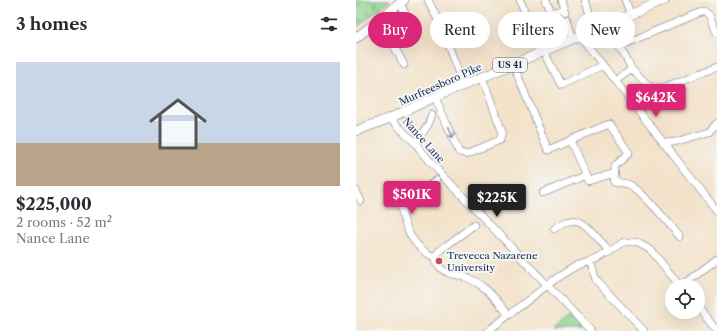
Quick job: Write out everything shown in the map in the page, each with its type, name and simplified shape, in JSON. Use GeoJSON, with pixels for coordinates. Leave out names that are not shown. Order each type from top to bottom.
{"type":"FeatureCollection","features":[{"type":"Feature","properties":{"kind":"main road","name":"Murfreesboro Pike"},"geometry":{"type":"LineString","coordinates":[[635,12],[662,1]]}},
{"type":"Feature","properties":{"kind":"main road"},"geometry":{"type":"LineString","coordinates":[[389,12],[402,2]]}},
{"type":"Feature","properties":{"kind":"main road"},"geometry":{"type":"LineString","coordinates":[[356,38],[368,28]]}},
{"type":"Feature","properties":{"kind":"main road","name":"Murfreesboro Pike"},"geometry":{"type":"LineString","coordinates":[[568,40],[576,37]]}},
{"type":"Feature","properties":{"kind":"main road","name":"Murfreesboro Pike"},"geometry":{"type":"LineString","coordinates":[[356,131],[390,118],[435,97],[550,48]]}},
{"type":"Feature","properties":{"kind":"street"},"geometry":{"type":"LineString","coordinates":[[428,0],[442,28],[463,85]]}},
{"type":"Feature","properties":{"kind":"street"},"geometry":{"type":"LineString","coordinates":[[520,0],[561,86],[602,65]]}},
{"type":"Feature","properties":{"kind":"street"},"geometry":{"type":"LineString","coordinates":[[546,0],[551,12]]}},
{"type":"Feature","properties":{"kind":"street"},"geometry":{"type":"LineString","coordinates":[[561,0],[565,12]]}},
{"type":"Feature","properties":{"kind":"street"},"geometry":{"type":"LineString","coordinates":[[585,0],[589,12]]}},
{"type":"Feature","properties":{"kind":"street"},"geometry":{"type":"LineString","coordinates":[[625,0],[630,12]]}},
{"type":"Feature","properties":{"kind":"street"},"geometry":{"type":"LineString","coordinates":[[402,2],[405,12]]}},
{"type":"Feature","properties":{"kind":"street"},"geometry":{"type":"LineString","coordinates":[[717,33],[709,15],[704,11],[619,46],[632,69],[654,91],[717,67]]}},
{"type":"Feature","properties":{"kind":"street"},"geometry":{"type":"LineString","coordinates":[[568,20],[576,37]]}},
{"type":"Feature","properties":{"kind":"street"},"geometry":{"type":"LineString","coordinates":[[395,48],[404,65]]}},
{"type":"Feature","properties":{"kind":"street"},"geometry":{"type":"LineString","coordinates":[[586,48],[615,81],[717,211]]}},
{"type":"Feature","properties":{"kind":"street"},"geometry":{"type":"LineString","coordinates":[[513,64],[548,150],[609,124],[629,153],[615,166],[614,182],[630,184],[666,220],[680,237]]}},
{"type":"Feature","properties":{"kind":"street"},"geometry":{"type":"LineString","coordinates":[[615,81],[632,69]]}},
{"type":"Feature","properties":{"kind":"street"},"geometry":{"type":"LineString","coordinates":[[435,97],[459,152],[466,154],[493,143],[500,140],[502,131],[482,77]]}},
{"type":"Feature","properties":{"kind":"street"},"geometry":{"type":"LineString","coordinates":[[415,143],[428,125],[432,115]]}},
{"type":"Feature","properties":{"kind":"street","name":"Nance Lane"},"geometry":{"type":"LineString","coordinates":[[390,118],[592,331]]}},
{"type":"Feature","properties":{"kind":"street"},"geometry":{"type":"LineString","coordinates":[[664,143],[675,142],[709,132],[717,123]]}},
{"type":"Feature","properties":{"kind":"street"},"geometry":{"type":"LineString","coordinates":[[570,140],[588,180],[615,173]]}},
{"type":"Feature","properties":{"kind":"street"},"geometry":{"type":"LineString","coordinates":[[543,194],[586,175]]}},
{"type":"Feature","properties":{"kind":"street"},"geometry":{"type":"LineString","coordinates":[[435,257],[426,254],[412,239],[406,228],[401,207],[437,180]]}},
{"type":"Feature","properties":{"kind":"street"},"geometry":{"type":"LineString","coordinates":[[356,191],[361,201]]}},
{"type":"Feature","properties":{"kind":"street"},"geometry":{"type":"LineString","coordinates":[[554,229],[569,221],[577,221],[584,224],[610,252]]}},
{"type":"Feature","properties":{"kind":"street"},"geometry":{"type":"LineString","coordinates":[[474,225],[439,251],[435,257],[436,263],[441,270],[452,275],[469,279],[485,288],[509,315]]}},
{"type":"Feature","properties":{"kind":"street"},"geometry":{"type":"LineString","coordinates":[[488,331],[558,277],[576,266],[599,258],[624,242],[636,242],[651,250],[675,279]]}},
{"type":"Feature","properties":{"kind":"street"},"geometry":{"type":"LineString","coordinates":[[690,279],[717,259]]}},
{"type":"Feature","properties":{"kind":"street"},"geometry":{"type":"LineString","coordinates":[[590,261],[596,280],[644,331]]}},
{"type":"Feature","properties":{"kind":"street"},"geometry":{"type":"LineString","coordinates":[[705,316],[717,330]]}},
{"type":"Feature","properties":{"kind":"green space"},"geometry":{"type":"Polygon","coordinates":[[[356,0],[390,0],[375,12],[368,12],[368,18],[356,28],[356,0]]]}},
{"type":"Feature","properties":{"kind":"green space"},"geometry":{"type":"Polygon","coordinates":[[[569,317],[582,331],[553,331],[569,317]]]}},
{"type":"Feature","properties":{"kind":"place","name":"Trevecca Nazarene University"},"geometry":{"type":"Point","coordinates":[439,261]}}]}
